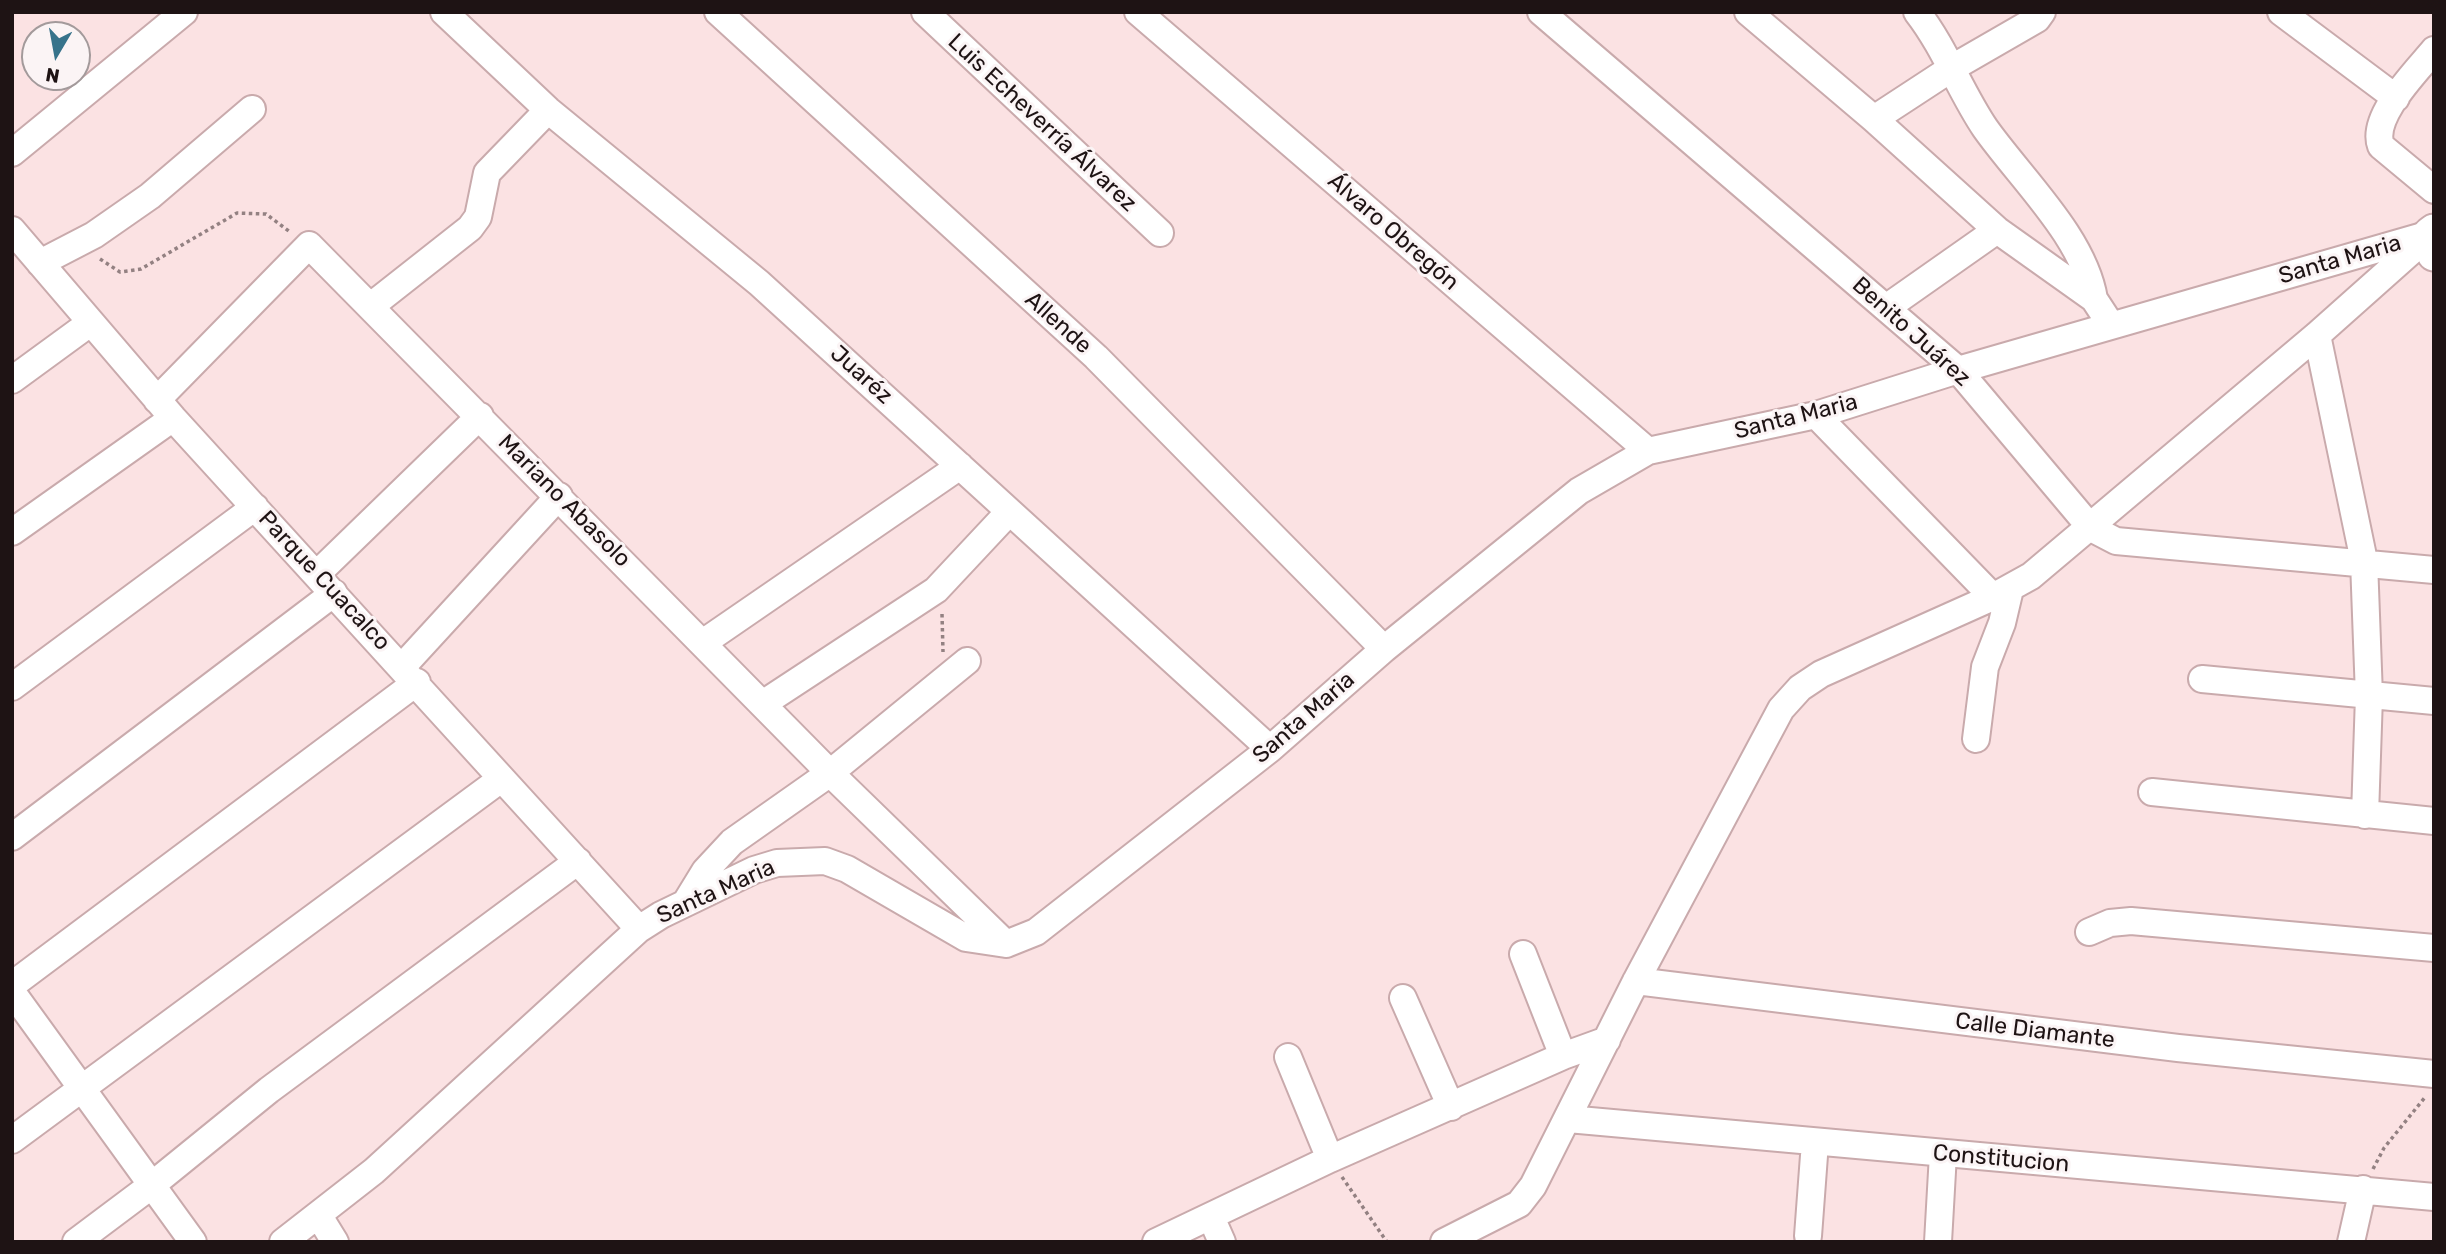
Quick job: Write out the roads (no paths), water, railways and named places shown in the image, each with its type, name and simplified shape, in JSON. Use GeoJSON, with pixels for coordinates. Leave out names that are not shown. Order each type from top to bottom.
{"type":"FeatureCollection","features":[{"type":"Feature","properties":{"kind":"street"},"geometry":{"type":"LineString","coordinates":[[12,153],[184,12]]}},
{"type":"Feature","properties":{"kind":"street","name":"Juaréz"},"geometry":{"type":"LineString","coordinates":[[443,12],[548,110],[759,283],[1270,749]]}},
{"type":"Feature","properties":{"kind":"street","name":"Allende"},"geometry":{"type":"LineString","coordinates":[[718,12],[1096,357],[1384,649]]}},
{"type":"Feature","properties":{"kind":"street","name":"Luis Echeverría Álvarez"},"geometry":{"type":"LineString","coordinates":[[925,12],[1160,233]]}},
{"type":"Feature","properties":{"kind":"street","name":"Álvaro Obregón"},"geometry":{"type":"LineString","coordinates":[[1138,12],[1648,451]]}},
{"type":"Feature","properties":{"kind":"street","name":"Benito Juárez"},"geometry":{"type":"LineString","coordinates":[[1541,12],[1958,370],[2091,527],[2116,541],[2364,561],[2434,570]]}},
{"type":"Feature","properties":{"kind":"street"},"geometry":{"type":"LineString","coordinates":[[1748,12],[1874,119],[1997,230],[2094,299],[2111,325]]}},
{"type":"Feature","properties":{"kind":"street"},"geometry":{"type":"LineString","coordinates":[[1917,12],[1984,126],[2054,218],[2090,274],[2094,299]]}},
{"type":"Feature","properties":{"kind":"street"},"geometry":{"type":"LineString","coordinates":[[1874,119],[1952,68],[2037,19],[2042,12]]}},
{"type":"Feature","properties":{"kind":"street"},"geometry":{"type":"LineString","coordinates":[[2281,12],[2396,98]]}},
{"type":"Feature","properties":{"kind":"street"},"geometry":{"type":"LineString","coordinates":[[2434,50],[2396,98],[2380,124],[2378,136],[2381,146],[2434,190]]}},
{"type":"Feature","properties":{"kind":"street"},"geometry":{"type":"LineString","coordinates":[[40,263],[94,235],[150,196],[252,109]]}},
{"type":"Feature","properties":{"kind":"street"},"geometry":{"type":"LineString","coordinates":[[371,306],[470,228],[478,217],[487,173],[548,110]]}},
{"type":"Feature","properties":{"kind":"street","name":"Parque Cuacalco"},"geometry":{"type":"LineString","coordinates":[[12,230],[165,409],[410,674],[500,779],[639,929]]}},
{"type":"Feature","properties":{"kind":"street"},"geometry":{"type":"LineString","coordinates":[[1886,308],[1997,230]]}},
{"type":"Feature","properties":{"kind":"street"},"geometry":{"type":"LineString","coordinates":[[1444,1242],[1519,1204],[1533,1186],[1636,981],[1781,709],[1800,688],[1821,674],[2001,593],[2031,576],[2433,240]]}},
{"type":"Feature","properties":{"kind":"street","name":"Santa Maria"},"geometry":{"type":"LineString","coordinates":[[284,1242],[374,1171],[639,929],[723,884],[777,863],[825,861],[847,870],[966,938],[1006,944],[1036,932],[1270,749],[1384,649],[1579,491],[1648,451],[1816,415],[2111,325],[2433,240]]}},
{"type":"Feature","properties":{"kind":"street","name":"Mariano Abasolo"},"geometry":{"type":"LineString","coordinates":[[165,409],[309,246],[831,773],[1006,944]]}},
{"type":"Feature","properties":{"kind":"street"},"geometry":{"type":"LineString","coordinates":[[12,380],[90,323]]}},
{"type":"Feature","properties":{"kind":"street"},"geometry":{"type":"LineString","coordinates":[[2317,335],[2364,561],[2369,695],[2365,815]]}},
{"type":"Feature","properties":{"kind":"street"},"geometry":{"type":"LineString","coordinates":[[12,532],[165,409]]}},
{"type":"Feature","properties":{"kind":"street"},"geometry":{"type":"LineString","coordinates":[[1816,415],[2001,593],[2002,623],[1985,667],[1976,739]]}},
{"type":"Feature","properties":{"kind":"street"},"geometry":{"type":"LineString","coordinates":[[12,837],[326,583],[480,416]]}},
{"type":"Feature","properties":{"kind":"street"},"geometry":{"type":"LineString","coordinates":[[704,642],[960,466]]}},
{"type":"Feature","properties":{"kind":"street"},"geometry":{"type":"LineString","coordinates":[[12,985],[410,674],[559,496]]}},
{"type":"Feature","properties":{"kind":"street"},"geometry":{"type":"LineString","coordinates":[[12,687],[255,507]]}},
{"type":"Feature","properties":{"kind":"street"},"geometry":{"type":"LineString","coordinates":[[764,703],[936,590],[1009,512]]}},
{"type":"Feature","properties":{"kind":"street"},"geometry":{"type":"LineString","coordinates":[[683,906],[705,872],[732,842],[831,773],[967,661]]}},
{"type":"Feature","properties":{"kind":"street"},"geometry":{"type":"LineString","coordinates":[[2202,679],[2434,701]]}},
{"type":"Feature","properties":{"kind":"street"},"geometry":{"type":"LineString","coordinates":[[12,1140],[500,779]]}},
{"type":"Feature","properties":{"kind":"street"},"geometry":{"type":"LineString","coordinates":[[2152,792],[2434,821]]}},
{"type":"Feature","properties":{"kind":"street"},"geometry":{"type":"LineString","coordinates":[[76,1242],[152,1185],[269,1090],[578,861]]}},
{"type":"Feature","properties":{"kind":"street"},"geometry":{"type":"LineString","coordinates":[[2089,932],[2110,923],[2131,921],[2434,948]]}},
{"type":"Feature","properties":{"kind":"street"},"geometry":{"type":"LineString","coordinates":[[1523,954],[1563,1056]]}},
{"type":"Feature","properties":{"kind":"street","name":"Calle Diamante"},"geometry":{"type":"LineString","coordinates":[[1636,981],[2165,1046],[2434,1074]]}},
{"type":"Feature","properties":{"kind":"street"},"geometry":{"type":"LineString","coordinates":[[12,992],[193,1242]]}},
{"type":"Feature","properties":{"kind":"street"},"geometry":{"type":"LineString","coordinates":[[1404,998],[1451,1107]]}},
{"type":"Feature","properties":{"kind":"street"},"geometry":{"type":"LineString","coordinates":[[1156,1242],[1330,1159],[1563,1056],[1607,1040]]}},
{"type":"Feature","properties":{"kind":"street"},"geometry":{"type":"LineString","coordinates":[[1288,1057],[1330,1159]]}},
{"type":"Feature","properties":{"kind":"street","name":"Constitucion"},"geometry":{"type":"LineString","coordinates":[[1568,1119],[2434,1197]]}},
{"type":"Feature","properties":{"kind":"street"},"geometry":{"type":"LineString","coordinates":[[1808,1236],[1815,1142]]}},
{"type":"Feature","properties":{"kind":"street"},"geometry":{"type":"LineString","coordinates":[[1938,1242],[1943,1153]]}},
{"type":"Feature","properties":{"kind":"street"},"geometry":{"type":"LineString","coordinates":[[2351,1242],[2363,1189]]}},
{"type":"Feature","properties":{"kind":"street"},"geometry":{"type":"LineString","coordinates":[[319,1216],[335,1242]]}},
{"type":"Feature","properties":{"kind":"street"},"geometry":{"type":"LineString","coordinates":[[1211,1217],[1222,1242]]}}]}
